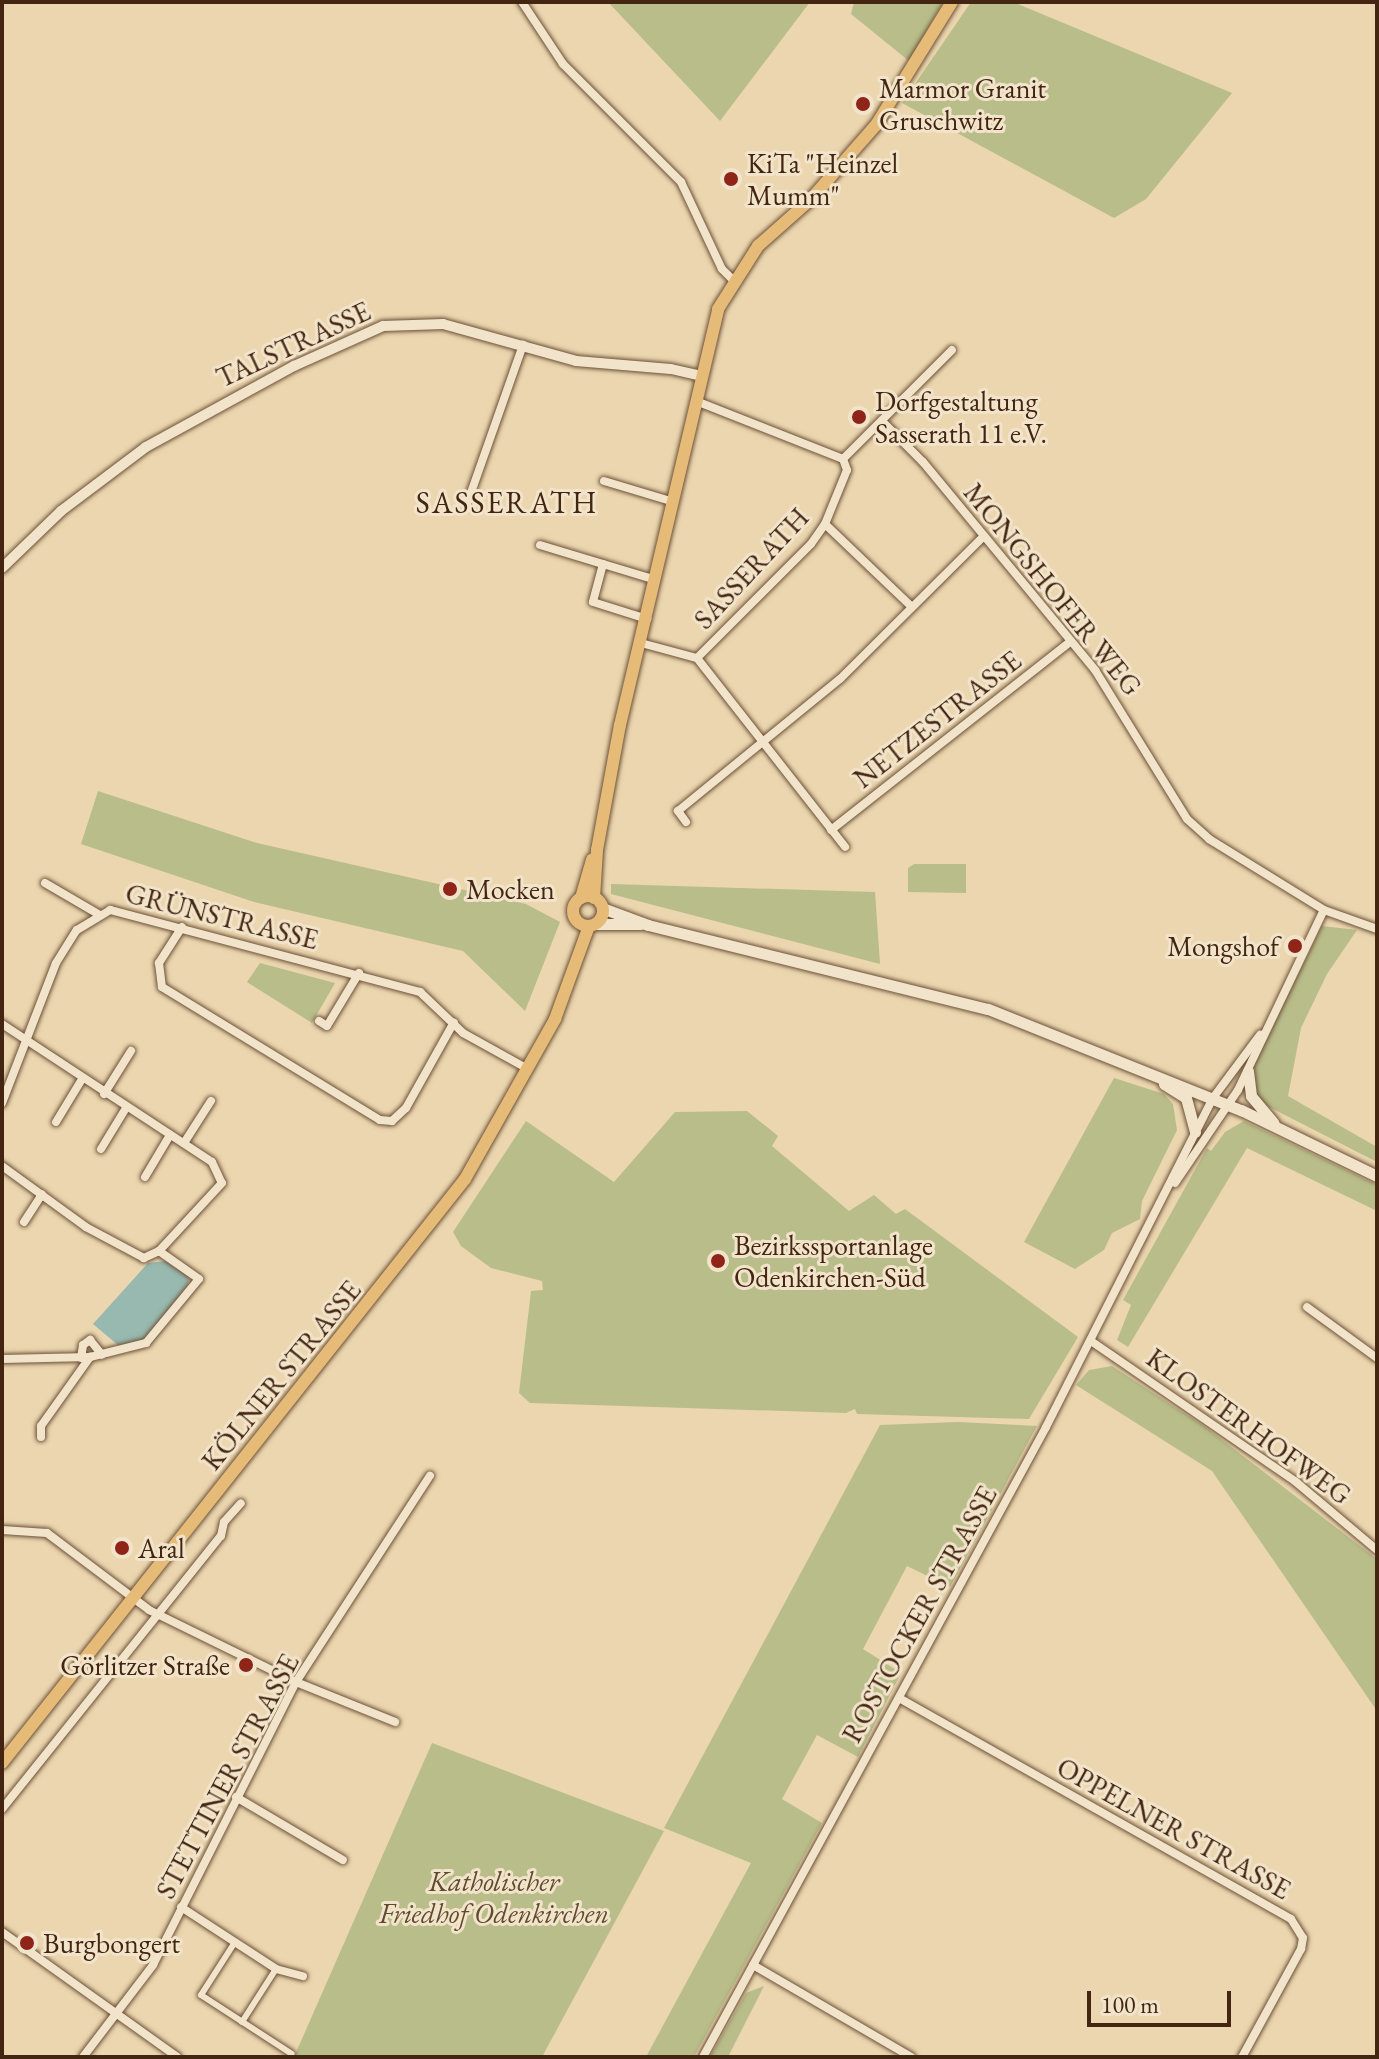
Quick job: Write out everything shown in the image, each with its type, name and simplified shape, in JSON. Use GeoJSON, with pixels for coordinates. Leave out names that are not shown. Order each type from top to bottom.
{"type":"FeatureCollection","features":[{"type":"Feature","properties":{"kind":"main road","name":"KÖLNER STRASSE"},"geometry":{"type":"LineString","coordinates":[[2,1763],[465,1179],[528,1069],[566,995],[593,901],[597,850],[715,317],[732,279],[876,125],[952,2]]}},
{"type":"Feature","properties":{"kind":"main road","name":"KÖLNER STRASSE"},"geometry":{"type":"LineString","coordinates":[[587,924],[574,909],[593,901]]}},
{"type":"Feature","properties":{"kind":"main road"},"geometry":{"type":"LineString","coordinates":[[593,901],[648,925],[988,1009],[1230,1105],[1377,1176]]}},
{"type":"Feature","properties":{"kind":"main road"},"geometry":{"type":"LineString","coordinates":[[587,924],[648,925]]}},
{"type":"Feature","properties":{"kind":"main road"},"geometry":{"type":"LineString","coordinates":[[1106,1054],[1186,1098],[1195,1132]]}},
{"type":"Feature","properties":{"kind":"main road"},"geometry":{"type":"LineString","coordinates":[[1248,1071],[1251,1096],[1277,1127]]}},
{"type":"Feature","properties":{"kind":"street"},"geometry":{"type":"LineString","coordinates":[[522,2],[563,64],[681,182],[720,266],[732,279]]}},
{"type":"Feature","properties":{"kind":"street","name":"TALSTRASSE"},"geometry":{"type":"LineString","coordinates":[[2,568],[61,511],[146,447],[197,415],[363,333],[426,323],[523,345],[592,365],[658,367],[701,376]]}},
{"type":"Feature","properties":{"kind":"street"},"geometry":{"type":"LineString","coordinates":[[467,504],[523,345]]}},
{"type":"Feature","properties":{"kind":"street"},"geometry":{"type":"LineString","coordinates":[[696,401],[843,459],[952,350]]}},
{"type":"Feature","properties":{"kind":"street","name":"MONGSHOFER WEG"},"geometry":{"type":"LineString","coordinates":[[883,422],[984,536],[1114,696],[1187,819],[1209,839],[1324,910]]}},
{"type":"Feature","properties":{"kind":"street","name":"SASSERATH"},"geometry":{"type":"LineString","coordinates":[[697,658],[825,524],[847,470],[843,459]]}},
{"type":"Feature","properties":{"kind":"street"},"geometry":{"type":"LineString","coordinates":[[604,481],[674,502]]}},
{"type":"Feature","properties":{"kind":"street"},"geometry":{"type":"LineString","coordinates":[[825,524],[912,607]]}},
{"type":"Feature","properties":{"kind":"street"},"geometry":{"type":"LineString","coordinates":[[686,822],[678,811],[763,744],[984,536]]}},
{"type":"Feature","properties":{"kind":"street"},"geometry":{"type":"LineString","coordinates":[[540,545],[656,580]]}},
{"type":"Feature","properties":{"kind":"street"},"geometry":{"type":"LineString","coordinates":[[603,564],[593,602],[647,619]]}},
{"type":"Feature","properties":{"kind":"street","name":"NETZESTRASSE"},"geometry":{"type":"LineString","coordinates":[[831,830],[1070,642]]}},
{"type":"Feature","properties":{"kind":"street"},"geometry":{"type":"LineString","coordinates":[[641,643],[697,658],[845,847]]}},
{"type":"Feature","properties":{"kind":"street"},"geometry":{"type":"LineString","coordinates":[[45,883],[98,914]]}},
{"type":"Feature","properties":{"kind":"street","name":"GRÜNSTRASSE"},"geometry":{"type":"LineString","coordinates":[[2,1103],[25,1039],[66,945],[98,914],[110,910],[359,973],[420,992],[454,1022],[528,1069]]}},
{"type":"Feature","properties":{"kind":"street"},"geometry":{"type":"LineString","coordinates":[[1260,1035],[1324,910],[1377,929]]}},
{"type":"Feature","properties":{"kind":"street"},"geometry":{"type":"LineString","coordinates":[[182,927],[159,963],[162,987],[380,1120],[392,1121],[406,1108],[454,1022]]}},
{"type":"Feature","properties":{"kind":"street"},"geometry":{"type":"LineString","coordinates":[[319,1021],[327,1026],[359,973]]}},
{"type":"Feature","properties":{"kind":"street"},"geometry":{"type":"LineString","coordinates":[[2,1024],[104,1094],[212,1162],[222,1183],[159,1251],[144,1258],[129,1253],[2,1166]]}},
{"type":"Feature","properties":{"kind":"street","name":"ROSTOCKER STRASSE"},"geometry":{"type":"LineString","coordinates":[[1170,1189],[1230,1105],[1248,1071],[1260,1035]]}},
{"type":"Feature","properties":{"kind":"street","name":"ROSTOCKER STRASSE"},"geometry":{"type":"LineString","coordinates":[[703,2057],[1091,1341],[1170,1189],[1213,1098],[1260,1035]]}},
{"type":"Feature","properties":{"kind":"street"},"geometry":{"type":"LineString","coordinates":[[104,1094],[131,1051]]}},
{"type":"Feature","properties":{"kind":"street"},"geometry":{"type":"LineString","coordinates":[[56,1122],[82,1079]]}},
{"type":"Feature","properties":{"kind":"street"},"geometry":{"type":"LineString","coordinates":[[184,1143],[211,1101]]}},
{"type":"Feature","properties":{"kind":"street"},"geometry":{"type":"LineString","coordinates":[[101,1149],[126,1108]]}},
{"type":"Feature","properties":{"kind":"street"},"geometry":{"type":"LineString","coordinates":[[145,1177],[170,1135]]}},
{"type":"Feature","properties":{"kind":"street"},"geometry":{"type":"LineString","coordinates":[[24,1222],[42,1194]]}},
{"type":"Feature","properties":{"kind":"street"},"geometry":{"type":"LineString","coordinates":[[2,1359],[85,1358],[146,1343],[199,1279],[159,1251]]}},
{"type":"Feature","properties":{"kind":"street"},"geometry":{"type":"LineString","coordinates":[[1307,1307],[1377,1358]]}},
{"type":"Feature","properties":{"kind":"street"},"geometry":{"type":"LineString","coordinates":[[41,1437],[41,1426],[85,1358],[83,1345],[90,1340],[102,1355]]}},
{"type":"Feature","properties":{"kind":"street","name":"KLOSTERHOFWEG"},"geometry":{"type":"LineString","coordinates":[[1091,1341],[1296,1482],[1377,1550]]}},
{"type":"Feature","properties":{"kind":"street","name":"STETTINER STRASSE"},"geometry":{"type":"LineString","coordinates":[[117,2017],[153,1965],[296,1682],[430,1476]]}},
{"type":"Feature","properties":{"kind":"street","name":"KÖLNER STRASSE"},"geometry":{"type":"LineString","coordinates":[[2,1809],[221,1536],[224,1522],[241,1503]]}},
{"type":"Feature","properties":{"kind":"street"},"geometry":{"type":"LineString","coordinates":[[2,1530],[47,1533],[66,1543],[134,1600],[158,1615],[296,1682],[395,1722]]}},
{"type":"Feature","properties":{"kind":"street","name":"OPPELNER STRASSE"},"geometry":{"type":"LineString","coordinates":[[899,1698],[1296,1924],[1301,1949],[1242,2057]]}},
{"type":"Feature","properties":{"kind":"street"},"geometry":{"type":"LineString","coordinates":[[236,1797],[343,1860]]}},
{"type":"Feature","properties":{"kind":"street"},"geometry":{"type":"LineString","coordinates":[[181,1907],[276,1969],[303,1976]]}},
{"type":"Feature","properties":{"kind":"street"},"geometry":{"type":"LineString","coordinates":[[2,1932],[177,2057]]}},
{"type":"Feature","properties":{"kind":"street"},"geometry":{"type":"LineString","coordinates":[[235,1942],[201,1995],[292,2054]]}},
{"type":"Feature","properties":{"kind":"street"},"geometry":{"type":"LineString","coordinates":[[753,1965],[911,2057]]}},
{"type":"Feature","properties":{"kind":"street"},"geometry":{"type":"LineString","coordinates":[[242,2022],[276,1969]]}},
{"type":"Feature","properties":{"kind":"street"},"geometry":{"type":"LineString","coordinates":[[83,2057],[117,2017]]}},
{"type":"Feature","properties":{"kind":"green space"},"geometry":{"type":"Polygon","coordinates":[[[608,2],[810,2],[720,121],[608,2]]]}},
{"type":"Feature","properties":{"kind":"green space"},"geometry":{"type":"Polygon","coordinates":[[[854,2],[943,2],[909,61],[851,14],[854,2]]]}},
{"type":"Feature","properties":{"kind":"green space"},"geometry":{"type":"Polygon","coordinates":[[[971,2],[1013,2],[1232,93],[1146,199],[1114,218],[902,103],[971,2]]]}},
{"type":"Feature","properties":{"kind":"green space"},"geometry":{"type":"Polygon","coordinates":[[[98,791],[257,843],[526,904],[560,922],[525,1011],[463,951],[254,902],[81,844],[98,791]]]}},
{"type":"Feature","properties":{"kind":"green space"},"geometry":{"type":"Polygon","coordinates":[[[914,864],[966,864],[966,893],[908,892],[908,868],[914,864]]]}},
{"type":"Feature","properties":{"kind":"green space"},"geometry":{"type":"Polygon","coordinates":[[[611,884],[875,892],[880,964],[611,894],[611,884]]]}},
{"type":"Feature","properties":{"kind":"green space"},"geometry":{"type":"Polygon","coordinates":[[[1322,926],[1357,930],[1327,974],[1301,1028],[1288,1096],[1377,1147],[1377,1162],[1261,1103],[1253,1089],[1251,1070],[1322,926]]]}},
{"type":"Feature","properties":{"kind":"green space"},"geometry":{"type":"Polygon","coordinates":[[[260,963],[335,983],[312,1023],[247,982],[260,963]]]}},
{"type":"Feature","properties":{"kind":"green space"},"geometry":{"type":"Polygon","coordinates":[[[1114,1078],[1164,1094],[1173,1104],[1177,1130],[1142,1201],[1140,1219],[1112,1233],[1104,1250],[1075,1269],[1024,1242],[1114,1078]]]}},
{"type":"Feature","properties":{"kind":"green space","name":"Bezirkssportanlage Odenkirchen-Süd"},"geometry":{"type":"Polygon","coordinates":[[[747,1111],[778,1136],[772,1146],[849,1211],[874,1195],[896,1214],[905,1209],[1078,1337],[1029,1419],[857,1414],[855,1409],[846,1413],[530,1403],[519,1393],[531,1291],[543,1290],[542,1281],[491,1268],[461,1246],[453,1232],[526,1121],[614,1182],[675,1112],[747,1111]]]}},
{"type":"Feature","properties":{"kind":"green space"},"geometry":{"type":"Polygon","coordinates":[[[1244,1121],[1377,1185],[1377,1211],[1247,1148],[1128,1347],[1117,1340],[1131,1305],[1123,1300],[1207,1148],[1211,1151],[1225,1132],[1244,1121]]]}},
{"type":"Feature","properties":{"kind":"green space"},"geometry":{"type":"Polygon","coordinates":[[[1112,1366],[1204,1426],[1377,1559],[1377,1711],[1212,1471],[1076,1385],[1089,1370],[1112,1366]]]}},
{"type":"Feature","properties":{"kind":"green space"},"geometry":{"type":"Polygon","coordinates":[[[958,1422],[1037,1426],[950,1587],[907,1566],[863,1649],[901,1673],[858,1757],[817,1735],[782,1799],[822,1823],[694,2057],[646,2057],[751,1863],[664,1828],[880,1425],[958,1422]]]}},
{"type":"Feature","properties":{"kind":"green space","name":"Katholischer Friedhof Odenkirchen"},"geometry":{"type":"Polygon","coordinates":[[[432,1743],[664,1831],[542,2057],[294,2057],[432,1743]]]}},
{"type":"Feature","properties":{"kind":"green space"},"geometry":{"type":"Polygon","coordinates":[[[764,1986],[728,2057],[710,2057],[746,1993],[764,1986]]]}},
{"type":"Feature","properties":{"kind":"water"},"geometry":{"type":"Polygon","coordinates":[[[165,1261],[189,1276],[188,1285],[148,1338],[119,1346],[93,1324],[148,1263],[165,1261]]]}},
{"type":"Feature","properties":{"kind":"place","name":"Marmor Granit Gruschwitz"},"geometry":{"type":"Point","coordinates":[863,104]}},
{"type":"Feature","properties":{"kind":"place","name":"KiTa \"Heinzel Mumm\""},"geometry":{"type":"Point","coordinates":[731,179]}},
{"type":"Feature","properties":{"kind":"place","name":"Dorfgestaltung Sasserath 11 e.V."},"geometry":{"type":"Point","coordinates":[859,417]}},
{"type":"Feature","properties":{"kind":"place","name":"Mocken"},"geometry":{"type":"Point","coordinates":[450,889]}},
{"type":"Feature","properties":{"kind":"place","name":"Mongshof"},"geometry":{"type":"Point","coordinates":[1295,946]}},
{"type":"Feature","properties":{"kind":"place","name":"Bezirkssportanlage Odenkirchen-Süd"},"geometry":{"type":"Point","coordinates":[718,1261]}},
{"type":"Feature","properties":{"kind":"place","name":"Aral"},"geometry":{"type":"Point","coordinates":[122,1548]}},
{"type":"Feature","properties":{"kind":"place","name":"Görlitzer Straße"},"geometry":{"type":"Point","coordinates":[246,1665]}},
{"type":"Feature","properties":{"kind":"place","name":"Burgbongert"},"geometry":{"type":"Point","coordinates":[27,1943]}},
{"type":"Feature","properties":{"kind":"district","name":"SASSERATH"},"geometry":{"type":"Point","coordinates":[507,503]}}]}
